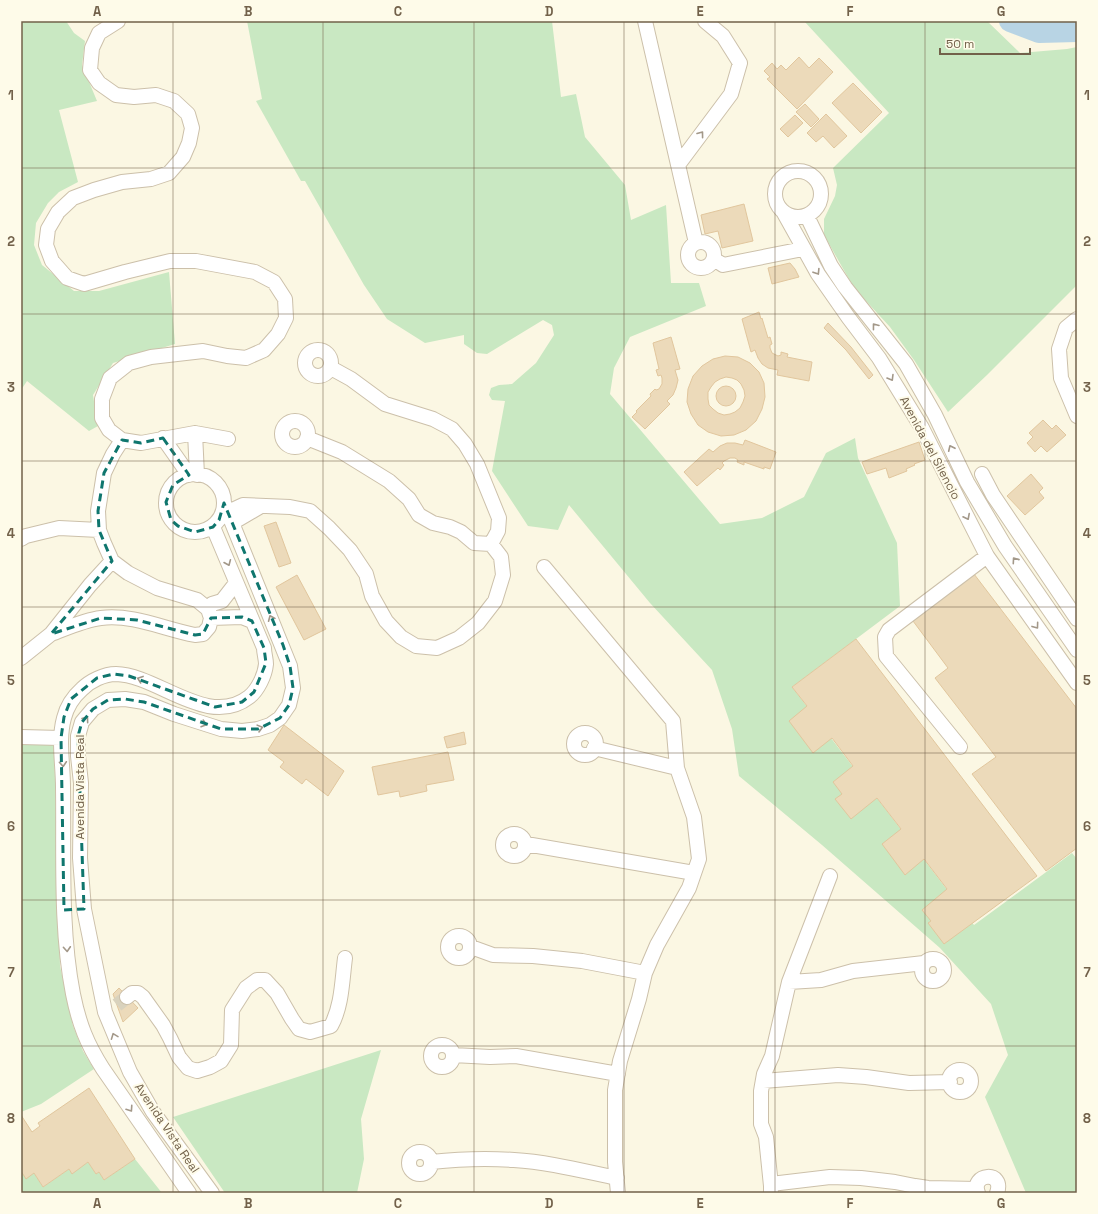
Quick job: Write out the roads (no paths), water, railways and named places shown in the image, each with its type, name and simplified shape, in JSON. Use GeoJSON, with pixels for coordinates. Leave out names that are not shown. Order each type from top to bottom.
{"type":"FeatureCollection","features":[{"type":"Feature","properties":{"kind":"street"},"geometry":{"type":"LineString","coordinates":[[118,21],[99,33],[92,48],[90,70],[99,83],[116,96],[134,97],[156,95],[174,101],[188,114],[192,128],[189,143],[184,157],[169,172],[151,179],[122,182],[73,198],[58,212],[48,229],[46,245],[52,261],[67,278],[84,284],[125,272],[170,262],[196,261],[255,272],[274,282],[285,299],[286,318],[278,334],[264,350],[246,358],[202,351],[151,357],[129,363],[110,378],[102,399],[102,418],[109,430],[122,440],[141,443],[195,433],[228,439]]}},
{"type":"Feature","properties":{"kind":"street"},"geometry":{"type":"LineString","coordinates":[[645,21],[696,243]]}},
{"type":"Feature","properties":{"kind":"street"},"geometry":{"type":"LineString","coordinates":[[678,165],[731,94],[740,63],[723,36],[705,21]]}},
{"type":"Feature","properties":{"kind":"street","name":"Avenida del Silencio"},"geometry":{"type":"LineString","coordinates":[[1077,650],[1005,546],[966,482],[935,415],[906,364],[830,266],[807,216],[818,207],[821,199],[821,190],[818,181],[812,174],[803,170],[794,170],[785,174],[779,180],[775,188],[775,198],[778,206],[784,213],[818,274],[879,358],[922,428],[986,556],[1077,683]]}},
{"type":"Feature","properties":{"kind":"street"},"geometry":{"type":"LineString","coordinates":[[784,213],[793,217],[807,216]]}},
{"type":"Feature","properties":{"kind":"street"},"geometry":{"type":"LineString","coordinates":[[704,242],[714,251],[714,258],[711,264],[704,268],[695,268],[689,262],[687,253],[689,248],[696,243],[704,242]]}},
{"type":"Feature","properties":{"kind":"street"},"geometry":{"type":"LineString","coordinates":[[714,258],[723,265],[803,249]]}},
{"type":"Feature","properties":{"kind":"street"},"geometry":{"type":"LineString","coordinates":[[1077,319],[1066,328],[1059,349],[1061,378],[1077,416]]}},
{"type":"Feature","properties":{"kind":"street"},"geometry":{"type":"LineString","coordinates":[[330,368],[351,379],[385,404],[433,419],[452,429],[465,444],[477,464],[499,518],[498,531],[491,544]]}},
{"type":"Feature","properties":{"kind":"street"},"geometry":{"type":"LineString","coordinates":[[193,475],[195,433]]}},
{"type":"Feature","properties":{"kind":"street"},"geometry":{"type":"LineString","coordinates":[[163,438],[193,475]]}},
{"type":"Feature","properties":{"kind":"street"},"geometry":{"type":"LineString","coordinates":[[228,513],[223,494],[219,487],[206,476],[193,475],[180,479],[173,485],[168,493],[166,502],[171,520],[186,531],[204,531],[213,527],[221,516],[228,513],[243,505],[290,507],[310,511],[350,550],[366,574],[372,596],[386,620],[401,637],[416,646],[437,648],[459,638],[478,623],[494,601],[503,575],[501,557],[491,544],[474,543],[461,532],[450,527],[433,523],[419,515],[409,499],[389,481],[342,452],[307,438]]}},
{"type":"Feature","properties":{"kind":"street"},"geometry":{"type":"LineString","coordinates":[[122,440],[104,473],[98,511],[99,530],[112,561],[128,574],[157,588],[197,600],[209,614],[242,617],[252,621]]}},
{"type":"Feature","properties":{"kind":"street"},"geometry":{"type":"LineString","coordinates":[[982,474],[993,495],[1077,619]]}},
{"type":"Feature","properties":{"kind":"street","name":"Avenida Vista Real"},"geometry":{"type":"LineString","coordinates":[[212,1193],[153,1112],[130,1072],[120,1002],[84,909],[80,858],[81,783],[78,756],[78,736],[82,722],[93,709],[108,700],[125,699],[144,702],[174,714],[222,729],[242,731],[258,729],[270,725],[280,718],[288,706],[293,688],[290,666],[228,513]]}},
{"type":"Feature","properties":{"kind":"street","name":"Avenida Vista Real"},"geometry":{"type":"LineString","coordinates":[[189,1193],[138,1121],[91,1050],[81,1026],[73,995],[68,966],[64,910],[63,774],[61,738],[64,717],[71,699],[83,687],[97,678],[114,674],[130,676],[175,695],[215,708],[242,702],[254,692],[262,677],[266,663],[264,648],[213,527]]}},
{"type":"Feature","properties":{"kind":"street"},"geometry":{"type":"LineString","coordinates":[[21,539],[26,536],[59,528],[99,530]]}},
{"type":"Feature","properties":{"kind":"street"},"geometry":{"type":"LineString","coordinates":[[960,747],[886,656],[885,637],[889,630],[986,556]]}},
{"type":"Feature","properties":{"kind":"street"},"geometry":{"type":"LineString","coordinates":[[21,658],[51,634],[90,585],[112,561]]}},
{"type":"Feature","properties":{"kind":"street"},"geometry":{"type":"LineString","coordinates":[[544,567],[673,720],[677,768],[694,817],[699,859],[689,888],[657,945],[645,973],[639,999],[620,1061],[616,1090],[615,1162],[618,1193]]}},
{"type":"Feature","properties":{"kind":"street"},"geometry":{"type":"LineString","coordinates":[[51,634],[101,618],[119,618],[137,620],[195,635],[203,634],[209,627],[209,614],[212,604],[222,601],[236,583]]}},
{"type":"Feature","properties":{"kind":"street"},"geometry":{"type":"LineString","coordinates":[[1015,597],[1033,586]]}},
{"type":"Feature","properties":{"kind":"street"},"geometry":{"type":"LineString","coordinates":[[174,714],[175,695]]}},
{"type":"Feature","properties":{"kind":"street"},"geometry":{"type":"LineString","coordinates":[[21,737],[61,738]]}},
{"type":"Feature","properties":{"kind":"street"},"geometry":{"type":"LineString","coordinates":[[594,748],[677,768]]}},
{"type":"Feature","properties":{"kind":"street"},"geometry":{"type":"LineString","coordinates":[[526,844],[694,873]]}},
{"type":"Feature","properties":{"kind":"street"},"geometry":{"type":"LineString","coordinates":[[64,858],[80,858]]}},
{"type":"Feature","properties":{"kind":"street"},"geometry":{"type":"LineString","coordinates":[[830,876],[789,982],[772,1056],[764,1074],[761,1091],[761,1124],[766,1137],[771,1188],[830,1177],[861,1178],[928,1188],[977,1191],[979,1181],[983,1177],[988,1176],[994,1178],[997,1182],[997,1193]]}},
{"type":"Feature","properties":{"kind":"street"},"geometry":{"type":"LineString","coordinates":[[64,910],[84,909]]}},
{"type":"Feature","properties":{"kind":"street"},"geometry":{"type":"LineString","coordinates":[[471,947],[493,954],[582,961],[645,973]]}},
{"type":"Feature","properties":{"kind":"street"},"geometry":{"type":"LineString","coordinates":[[120,1002],[138,993],[143,997],[163,1025],[178,1057],[188,1068],[197,1071],[210,1067],[221,1061],[231,1045],[232,1010],[246,988],[257,980],[265,980],[277,993],[292,1019],[300,1029],[310,1032],[331,1026],[340,1002],[345,958]]}},
{"type":"Feature","properties":{"kind":"street"},"geometry":{"type":"LineString","coordinates":[[789,982],[822,980],[853,971],[924,963]]}},
{"type":"Feature","properties":{"kind":"street"},"geometry":{"type":"LineString","coordinates":[[453,1055],[490,1057],[516,1056],[618,1074]]}},
{"type":"Feature","properties":{"kind":"street"},"geometry":{"type":"LineString","coordinates":[[763,1081],[838,1075],[908,1083],[950,1082]]}},
{"type":"Feature","properties":{"kind":"street"},"geometry":{"type":"LineString","coordinates":[[431,1162],[456,1159],[515,1160],[552,1165],[617,1178]]}},
{"type":"Feature","properties":{"kind":"waterway"},"geometry":{"type":"LineString","coordinates":[[1010,21],[1039,32],[1077,31]]}},
{"type":"Feature","properties":{"kind":"tunnel"},"geometry":{"type":"LineString","coordinates":[[117,1005],[127,997]]}}]}
